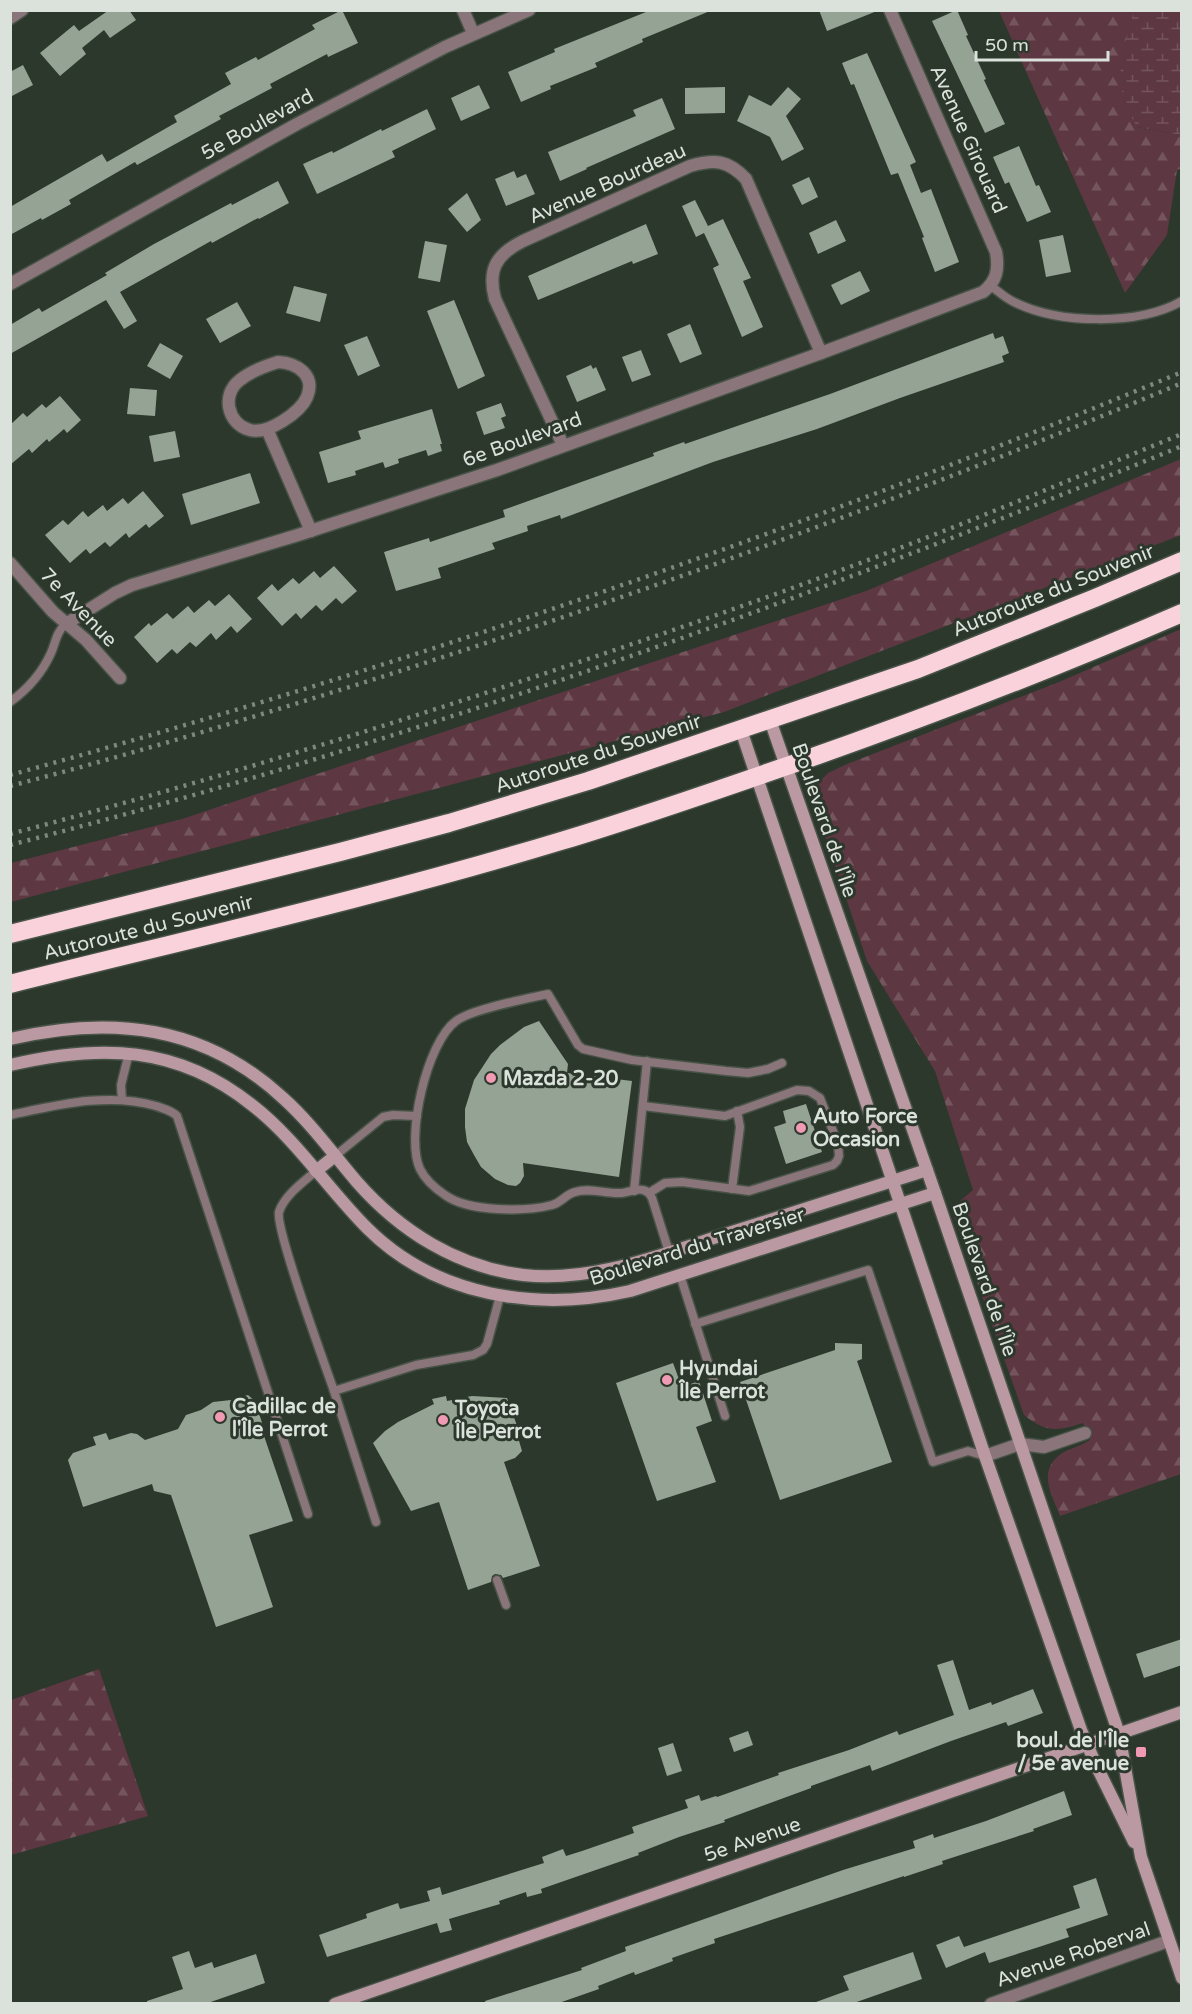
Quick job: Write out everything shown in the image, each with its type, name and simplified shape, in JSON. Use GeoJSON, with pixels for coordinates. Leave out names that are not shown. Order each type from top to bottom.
{"type":"FeatureCollection","features":[{"type":"Feature","properties":{"kind":"highway","name":"Autoroute du Souvenir"},"geometry":{"type":"LineString","coordinates":[[10,934],[340,852],[449,823],[588,781],[959,654],[1182,561]]}},
{"type":"Feature","properties":{"kind":"highway","name":"Autoroute du Souvenir"},"geometry":{"type":"LineString","coordinates":[[10,984],[443,875],[561,841],[854,743],[1003,687],[1182,613]]}},
{"type":"Feature","properties":{"kind":"street"},"geometry":{"type":"LineString","coordinates":[[10,18],[22,10]]}},
{"type":"Feature","properties":{"kind":"street"},"geometry":{"type":"LineString","coordinates":[[463,10],[473,33]]}},
{"type":"Feature","properties":{"kind":"street","name":"5e Boulevard"},"geometry":{"type":"LineString","coordinates":[[10,284],[297,123],[473,33],[529,10]]}},
{"type":"Feature","properties":{"kind":"street","name":"Avenue Girouard"},"geometry":{"type":"LineString","coordinates":[[890,10],[992,240],[998,262],[996,277],[991,286]]}},
{"type":"Feature","properties":{"kind":"street","name":"Avenue Bourdeau"},"geometry":{"type":"LineString","coordinates":[[563,445],[495,299],[492,288],[495,265],[501,255],[516,244],[690,166],[715,161],[728,164],[746,179],[821,353]]}},
{"type":"Feature","properties":{"kind":"street","name":"6e Boulevard"},"geometry":{"type":"LineString","coordinates":[[66,624],[132,585],[310,531],[497,470],[975,297],[991,286]]}},
{"type":"Feature","properties":{"kind":"street"},"geometry":{"type":"LineString","coordinates":[[278,362],[299,367],[306,375],[309,387],[307,398],[284,420],[267,429],[251,431],[234,420],[228,399],[232,388],[240,380],[265,366],[278,362]]}},
{"type":"Feature","properties":{"kind":"street"},"geometry":{"type":"LineString","coordinates":[[267,429],[310,531]]}},
{"type":"Feature","properties":{"kind":"street","name":"7e Avenue"},"geometry":{"type":"LineString","coordinates":[[10,563],[53,612],[86,640],[120,678]]}},
{"type":"Feature","properties":{"kind":"street","name":"Boulevard de l'Île"},"geometry":{"type":"LineString","coordinates":[[770,720],[935,1193],[1119,1734],[1141,1857],[1182,1978]]}},
{"type":"Feature","properties":{"kind":"street","name":"Boulevard de l'Île"},"geometry":{"type":"LineString","coordinates":[[741,730],[985,1456],[1087,1745],[1141,1857]]}},
{"type":"Feature","properties":{"kind":"street","name":"Boulevard du Traversier"},"geometry":{"type":"LineString","coordinates":[[10,1039],[50,1030],[98,1026],[144,1030],[190,1041],[229,1058],[266,1083],[297,1111],[376,1202],[412,1233],[452,1255],[477,1264],[520,1274],[544,1277],[568,1276],[614,1267],[669,1252],[927,1170]]}},
{"type":"Feature","properties":{"kind":"street","name":"Boulevard du Traversier"},"geometry":{"type":"LineString","coordinates":[[10,1065],[76,1052],[129,1053],[191,1069],[231,1090],[271,1120],[368,1229],[395,1252],[437,1276],[500,1296],[530,1300],[583,1300],[630,1291],[935,1193]]}},
{"type":"Feature","properties":{"kind":"street"},"geometry":{"type":"LineString","coordinates":[[316,1171],[335,1155]]}},
{"type":"Feature","properties":{"kind":"street"},"geometry":{"type":"LineString","coordinates":[[985,1456],[1020,1444],[1044,1447],[1086,1433]]}},
{"type":"Feature","properties":{"kind":"street","name":"5e Avenue"},"geometry":{"type":"LineString","coordinates":[[335,2004],[1182,1712]]}},
{"type":"Feature","properties":{"kind":"street","name":"Avenue Roberval"},"geometry":{"type":"LineString","coordinates":[[991,2004],[1168,1941]]}},
{"type":"Feature","properties":{"kind":"lane"},"geometry":{"type":"LineString","coordinates":[[991,286],[1014,302],[1034,309],[1065,316],[1101,319],[1129,319],[1157,313],[1182,301]]}},
{"type":"Feature","properties":{"kind":"lane"},"geometry":{"type":"LineString","coordinates":[[10,702],[38,676],[61,628],[66,624]]}},
{"type":"Feature","properties":{"kind":"lane"},"geometry":{"type":"LineString","coordinates":[[669,1252],[652,1198],[644,1190],[621,1194],[588,1190],[575,1192],[553,1205],[516,1209],[477,1207],[459,1203],[439,1191],[421,1171],[414,1147],[417,1116],[433,1052],[448,1027],[458,1019],[548,994],[578,1046],[593,1051],[647,1062],[748,1073],[768,1069],[782,1063]]}},
{"type":"Feature","properties":{"kind":"lane"},"geometry":{"type":"LineString","coordinates":[[122,1100],[121,1085],[129,1053]]}},
{"type":"Feature","properties":{"kind":"lane"},"geometry":{"type":"LineString","coordinates":[[634,1191],[647,1062]]}},
{"type":"Feature","properties":{"kind":"lane"},"geometry":{"type":"LineString","coordinates":[[643,1106],[724,1116],[797,1090],[812,1092],[820,1098],[838,1144],[839,1155],[833,1165],[749,1191],[682,1182],[665,1183],[649,1193]]}},
{"type":"Feature","properties":{"kind":"lane"},"geometry":{"type":"LineString","coordinates":[[10,1115],[76,1102],[122,1100],[144,1103],[173,1112],[177,1116],[309,1514]]}},
{"type":"Feature","properties":{"kind":"lane"},"geometry":{"type":"LineString","coordinates":[[732,1189],[740,1128],[737,1111]]}},
{"type":"Feature","properties":{"kind":"lane"},"geometry":{"type":"LineString","coordinates":[[335,1155],[382,1117],[417,1116]]}},
{"type":"Feature","properties":{"kind":"lane"},"geometry":{"type":"LineString","coordinates":[[316,1171],[285,1200],[279,1217],[289,1256],[376,1522]]}},
{"type":"Feature","properties":{"kind":"lane"},"geometry":{"type":"LineString","coordinates":[[695,1324],[868,1270],[933,1462],[968,1451],[985,1456]]}},
{"type":"Feature","properties":{"kind":"lane"},"geometry":{"type":"LineString","coordinates":[[680,1275],[724,1416]]}},
{"type":"Feature","properties":{"kind":"lane"},"geometry":{"type":"LineString","coordinates":[[334,1391],[416,1365],[473,1355],[483,1350],[487,1344],[500,1296]]}},
{"type":"Feature","properties":{"kind":"lane"},"geometry":{"type":"LineString","coordinates":[[497,1580],[506,1605]]}},
{"type":"Feature","properties":{"kind":"green space"},"geometry":{"type":"Polygon","coordinates":[[[999,11],[1134,11],[1137,127],[1181,135],[1182,168],[1177,170],[1167,235],[1125,293],[999,11]]]}},
{"type":"Feature","properties":{"kind":"green space"},"geometry":{"type":"Polygon","coordinates":[[[1134,11],[1181,11],[1181,135],[1137,127],[1123,102],[1120,63],[1134,11]]]}},
{"type":"Feature","properties":{"kind":"green space"},"geometry":{"type":"Polygon","coordinates":[[[1181,459],[1181,535],[724,712],[11,902],[11,863],[182,819],[866,591],[1181,459]]]}},
{"type":"Feature","properties":{"kind":"green space"},"geometry":{"type":"Polygon","coordinates":[[[1181,629],[1181,1474],[1060,1516],[1048,1482],[1050,1466],[1064,1452],[1090,1440],[1083,1423],[1052,1429],[1039,1425],[1024,1415],[954,1217],[960,1201],[973,1190],[935,1071],[867,961],[816,808],[814,794],[819,782],[828,773],[847,764],[1059,682],[1181,629]]]}},
{"type":"Feature","properties":{"kind":"green space"},"geometry":{"type":"Polygon","coordinates":[[[99,1669],[148,1816],[11,1855],[11,1700],[99,1669]]]}},
{"type":"Feature","properties":{"kind":"building"},"geometry":{"type":"Polygon","coordinates":[[[109,10],[129,10],[136,20],[110,38],[104,30],[82,48],[86,54],[60,76],[40,53],[74,25],[79,31],[109,10]]]}},
{"type":"Feature","properties":{"kind":"building"},"geometry":{"type":"Polygon","coordinates":[[[342,10],[358,43],[328,57],[327,54],[270,84],[272,88],[219,116],[221,119],[137,165],[135,162],[69,200],[71,204],[10,235],[10,207],[102,154],[107,162],[177,122],[174,116],[231,84],[225,73],[256,57],[258,60],[315,29],[312,25],[342,10]]]}},
{"type":"Feature","properties":{"kind":"building"},"geometry":{"type":"Polygon","coordinates":[[[651,10],[710,11],[642,39],[643,42],[595,63],[597,67],[550,86],[551,89],[521,102],[508,72],[555,52],[554,49],[651,10]]]}},
{"type":"Feature","properties":{"kind":"building"},"geometry":{"type":"Polygon","coordinates":[[[819,10],[877,10],[877,11],[827,31],[819,10]]]}},
{"type":"Feature","properties":{"kind":"building"},"geometry":{"type":"Polygon","coordinates":[[[957,10],[986,79],[984,80],[1005,124],[985,133],[932,21],[957,10]]]}},
{"type":"Feature","properties":{"kind":"building"},"geometry":{"type":"Polygon","coordinates":[[[867,53],[916,162],[910,165],[921,193],[931,189],[959,262],[935,272],[922,238],[924,237],[898,173],[891,175],[854,84],[851,85],[842,63],[867,53]]]}},
{"type":"Feature","properties":{"kind":"building"},"geometry":{"type":"Polygon","coordinates":[[[23,65],[33,85],[10,97],[10,72],[23,65]]]}},
{"type":"Feature","properties":{"kind":"building"},"geometry":{"type":"Polygon","coordinates":[[[479,85],[490,108],[461,121],[451,98],[479,85]]]}},
{"type":"Feature","properties":{"kind":"building"},"geometry":{"type":"Polygon","coordinates":[[[725,87],[725,113],[685,114],[685,88],[725,87]]]}},
{"type":"Feature","properties":{"kind":"building"},"geometry":{"type":"Polygon","coordinates":[[[788,87],[801,99],[786,116],[804,149],[782,161],[770,137],[737,121],[749,95],[771,106],[788,87]]]}},
{"type":"Feature","properties":{"kind":"building"},"geometry":{"type":"Polygon","coordinates":[[[662,98],[675,129],[560,181],[548,152],[636,116],[633,110],[662,98]]]}},
{"type":"Feature","properties":{"kind":"building"},"geometry":{"type":"Polygon","coordinates":[[[427,109],[436,129],[392,151],[395,157],[317,194],[303,164],[332,151],[333,153],[427,109]]]}},
{"type":"Feature","properties":{"kind":"building"},"geometry":{"type":"Polygon","coordinates":[[[1019,146],[1036,186],[1039,185],[1051,212],[1027,222],[1009,182],[1005,184],[993,157],[1019,146]]]}},
{"type":"Feature","properties":{"kind":"building"},"geometry":{"type":"Polygon","coordinates":[[[514,171],[517,178],[526,174],[535,194],[506,206],[495,179],[514,171]]]}},
{"type":"Feature","properties":{"kind":"building"},"geometry":{"type":"Polygon","coordinates":[[[809,177],[818,197],[802,205],[792,185],[809,177]]]}},
{"type":"Feature","properties":{"kind":"building"},"geometry":{"type":"Polygon","coordinates":[[[278,181],[289,203],[212,243],[211,241],[120,292],[137,321],[124,329],[106,300],[10,354],[10,325],[39,308],[42,312],[107,275],[105,273],[154,244],[278,181]]]}},
{"type":"Feature","properties":{"kind":"building"},"geometry":{"type":"Polygon","coordinates":[[[467,193],[481,220],[467,232],[448,209],[467,193]]]}},
{"type":"Feature","properties":{"kind":"building"},"geometry":{"type":"Polygon","coordinates":[[[695,200],[708,226],[723,219],[751,278],[743,281],[763,327],[742,337],[713,268],[719,265],[704,233],[696,237],[682,206],[695,200]]]}},
{"type":"Feature","properties":{"kind":"building"},"geometry":{"type":"Polygon","coordinates":[[[836,220],[846,241],[818,254],[809,233],[836,220]]]}},
{"type":"Feature","properties":{"kind":"building"},"geometry":{"type":"Polygon","coordinates":[[[646,224],[658,254],[633,264],[632,261],[538,300],[528,276],[646,224]]]}},
{"type":"Feature","properties":{"kind":"building"},"geometry":{"type":"Polygon","coordinates":[[[1063,235],[1071,272],[1046,277],[1039,240],[1063,235]]]}},
{"type":"Feature","properties":{"kind":"building"},"geometry":{"type":"Polygon","coordinates":[[[425,241],[447,245],[440,282],[418,278],[425,241]]]}},
{"type":"Feature","properties":{"kind":"building"},"geometry":{"type":"Polygon","coordinates":[[[860,271],[870,291],[841,305],[831,285],[860,271]]]}},
{"type":"Feature","properties":{"kind":"building"},"geometry":{"type":"Polygon","coordinates":[[[294,286],[327,294],[320,322],[286,313],[294,286]]]}},
{"type":"Feature","properties":{"kind":"building"},"geometry":{"type":"Polygon","coordinates":[[[454,300],[485,376],[458,389],[427,311],[454,300]]]}},
{"type":"Feature","properties":{"kind":"building"},"geometry":{"type":"Polygon","coordinates":[[[237,302],[251,326],[220,343],[206,319],[237,302]]]}},
{"type":"Feature","properties":{"kind":"building"},"geometry":{"type":"Polygon","coordinates":[[[690,324],[702,354],[680,363],[667,334],[690,324]]]}},
{"type":"Feature","properties":{"kind":"building"},"geometry":{"type":"Polygon","coordinates":[[[993,333],[995,339],[1003,336],[1009,353],[1002,356],[1004,362],[817,429],[713,462],[561,519],[560,515],[527,526],[528,531],[492,543],[495,549],[438,568],[441,578],[396,591],[384,552],[429,538],[430,542],[505,517],[503,510],[654,456],[653,453],[830,394],[993,333]]]}},
{"type":"Feature","properties":{"kind":"building"},"geometry":{"type":"Polygon","coordinates":[[[367,336],[380,366],[358,376],[344,345],[367,336]]]}},
{"type":"Feature","properties":{"kind":"building"},"geometry":{"type":"Polygon","coordinates":[[[160,343],[183,356],[170,379],[147,366],[160,343]]]}},
{"type":"Feature","properties":{"kind":"building"},"geometry":{"type":"Polygon","coordinates":[[[641,350],[651,375],[632,382],[622,357],[641,350]]]}},
{"type":"Feature","properties":{"kind":"building"},"geometry":{"type":"Polygon","coordinates":[[[591,365],[593,369],[596,367],[606,390],[577,402],[566,376],[591,365]]]}},
{"type":"Feature","properties":{"kind":"building"},"geometry":{"type":"Polygon","coordinates":[[[130,388],[157,390],[155,416],[127,414],[130,388]]]}},
{"type":"Feature","properties":{"kind":"building"},"geometry":{"type":"Polygon","coordinates":[[[60,396],[81,420],[67,433],[64,429],[49,442],[47,439],[32,453],[29,449],[10,465],[10,425],[23,413],[27,417],[42,404],[46,408],[60,396]]]}},
{"type":"Feature","properties":{"kind":"building"},"geometry":{"type":"Polygon","coordinates":[[[501,403],[506,416],[501,418],[505,428],[484,435],[476,412],[501,403]]]}},
{"type":"Feature","properties":{"kind":"building"},"geometry":{"type":"Polygon","coordinates":[[[432,409],[442,451],[428,456],[426,450],[398,459],[399,463],[385,468],[383,462],[355,471],[356,475],[328,483],[319,452],[361,439],[358,431],[432,409]]]}},
{"type":"Feature","properties":{"kind":"building"},"geometry":{"type":"Polygon","coordinates":[[[175,431],[180,457],[154,462],[149,436],[175,431]]]}},
{"type":"Feature","properties":{"kind":"building"},"geometry":{"type":"Polygon","coordinates":[[[250,473],[260,503],[191,525],[182,494],[250,473]]]}},
{"type":"Feature","properties":{"kind":"building"},"geometry":{"type":"Polygon","coordinates":[[[143,491],[164,516],[149,528],[146,524],[129,538],[126,533],[110,547],[105,542],[90,554],[86,549],[70,563],[45,535],[63,520],[68,525],[83,511],[88,517],[103,505],[107,511],[123,498],[128,504],[143,491]]]}},
{"type":"Feature","properties":{"kind":"building"},"geometry":{"type":"Polygon","coordinates":[[[334,566],[357,591],[342,604],[336,598],[322,611],[316,605],[301,619],[296,613],[282,626],[257,598],[272,584],[278,591],[293,578],[299,584],[314,571],[320,578],[334,566]]]}},
{"type":"Feature","properties":{"kind":"building"},"geometry":{"type":"Polygon","coordinates":[[[229,594],[252,619],[237,633],[231,626],[216,640],[211,633],[196,647],[190,642],[177,654],[172,649],[157,663],[134,637],[149,623],[151,626],[167,613],[173,619],[188,606],[194,613],[209,600],[215,606],[229,594]]]}},
{"type":"Feature","properties":{"kind":"building"},"geometry":{"type":"Polygon","coordinates":[[[539,1021],[568,1064],[567,1073],[632,1081],[619,1177],[523,1163],[524,1176],[520,1183],[516,1186],[508,1185],[495,1179],[481,1167],[467,1142],[465,1109],[474,1080],[491,1054],[500,1045],[524,1027],[539,1021]]]}},
{"type":"Feature","properties":{"kind":"building"},"geometry":{"type":"Polygon","coordinates":[[[806,1104],[822,1152],[786,1164],[774,1127],[786,1123],[783,1111],[806,1104]]]}},
{"type":"Feature","properties":{"kind":"building"},"geometry":{"type":"Polygon","coordinates":[[[835,1343],[862,1344],[862,1359],[857,1361],[892,1462],[780,1500],[740,1382],[835,1350],[835,1343]]]}},
{"type":"Feature","properties":{"kind":"building"},"geometry":{"type":"Polygon","coordinates":[[[673,1363],[682,1387],[699,1381],[712,1421],[696,1427],[716,1482],[657,1501],[616,1383],[673,1363]]]}},
{"type":"Feature","properties":{"kind":"building"},"geometry":{"type":"Polygon","coordinates":[[[248,1395],[255,1401],[265,1432],[263,1433],[293,1521],[249,1535],[273,1607],[216,1627],[171,1495],[154,1491],[152,1484],[83,1507],[68,1460],[73,1453],[96,1445],[93,1437],[106,1433],[109,1440],[131,1433],[145,1440],[178,1429],[186,1415],[201,1410],[213,1402],[248,1395]]]}},
{"type":"Feature","properties":{"kind":"building"},"geometry":{"type":"Polygon","coordinates":[[[446,1396],[447,1401],[472,1396],[507,1398],[520,1434],[517,1434],[522,1451],[515,1458],[504,1462],[540,1566],[503,1578],[495,1574],[491,1582],[468,1590],[439,1502],[411,1511],[373,1443],[398,1422],[434,1404],[432,1399],[446,1396]]]}},
{"type":"Feature","properties":{"kind":"building"},"geometry":{"type":"Polygon","coordinates":[[[1182,1639],[1182,1665],[1144,1678],[1136,1654],[1182,1639]]]}},
{"type":"Feature","properties":{"kind":"building"},"geometry":{"type":"Polygon","coordinates":[[[953,1660],[969,1710],[991,1702],[992,1705],[1033,1689],[1043,1713],[1008,1726],[1006,1722],[872,1771],[870,1765],[811,1786],[811,1788],[724,1820],[725,1822],[638,1853],[639,1855],[541,1889],[542,1893],[527,1897],[526,1892],[499,1901],[500,1904],[449,1919],[452,1930],[440,1933],[437,1923],[327,1957],[319,1935],[367,1918],[366,1914],[398,1903],[400,1909],[430,1901],[427,1891],[440,1887],[442,1895],[544,1863],[542,1857],[563,1849],[566,1856],[582,1851],[634,1833],[632,1827],[688,1808],[685,1800],[699,1795],[701,1801],[717,1797],[897,1731],[899,1735],[954,1715],[937,1665],[953,1660]]]}},
{"type":"Feature","properties":{"kind":"building"},"geometry":{"type":"Polygon","coordinates":[[[748,1731],[753,1745],[734,1752],[729,1738],[748,1731]]]}},
{"type":"Feature","properties":{"kind":"building"},"geometry":{"type":"Polygon","coordinates":[[[673,1743],[682,1771],[667,1776],[658,1748],[673,1743]]]}},
{"type":"Feature","properties":{"kind":"building"},"geometry":{"type":"Polygon","coordinates":[[[1064,1791],[1072,1815],[1033,1829],[1034,1831],[942,1861],[943,1864],[714,1939],[715,1943],[672,1958],[673,1961],[635,1975],[634,1972],[598,1986],[599,1989],[556,2004],[486,2004],[485,2001],[582,1970],[581,1968],[626,1951],[625,1947],[843,1870],[915,1848],[913,1841],[933,1834],[934,1838],[986,1821],[1064,1791]]]}},
{"type":"Feature","properties":{"kind":"building"},"geometry":{"type":"Polygon","coordinates":[[[1096,1878],[1108,1915],[1066,1929],[1069,1937],[1042,1946],[989,1963],[985,1952],[946,1968],[936,1945],[959,1936],[964,1947],[1080,1908],[1073,1886],[1096,1878]]]}},
{"type":"Feature","properties":{"kind":"building"},"geometry":{"type":"Polygon","coordinates":[[[189,1951],[195,1968],[212,1962],[214,1968],[256,1954],[265,1983],[205,2004],[147,2004],[147,2001],[183,1989],[172,1957],[189,1951]]]}},
{"type":"Feature","properties":{"kind":"building"},"geometry":{"type":"Polygon","coordinates":[[[913,1952],[922,1979],[851,2004],[817,2004],[816,2002],[849,1990],[843,1976],[913,1952]]]}},
{"type":"Feature","properties":{"kind":"railway"},"geometry":{"type":"LineString","coordinates":[[10,775],[308,688],[602,592],[894,487],[1182,372]]}},
{"type":"Feature","properties":{"kind":"railway"},"geometry":{"type":"LineString","coordinates":[[10,786],[284,707],[579,612],[782,540],[982,464],[1182,383]]}},
{"type":"Feature","properties":{"kind":"railway"},"geometry":{"type":"LineString","coordinates":[[10,834],[157,794],[304,750],[642,641],[880,556],[1182,434]]}},
{"type":"Feature","properties":{"kind":"railway"},"geometry":{"type":"LineString","coordinates":[[10,845],[160,805],[308,761],[603,666],[894,560],[1182,446]]}},
{"type":"Feature","properties":{"kind":"place","name":"Mazda 2-20"},"geometry":{"type":"Point","coordinates":[491,1078]}},
{"type":"Feature","properties":{"kind":"place","name":"Auto Force Occasion"},"geometry":{"type":"Point","coordinates":[801,1128]}},
{"type":"Feature","properties":{"kind":"place","name":"Hyundai Île Perrot"},"geometry":{"type":"Point","coordinates":[667,1380]}},
{"type":"Feature","properties":{"kind":"place","name":"Cadillac de l'Île Perrot"},"geometry":{"type":"Point","coordinates":[220,1417]}},
{"type":"Feature","properties":{"kind":"place","name":"Toyota Île Perrot"},"geometry":{"type":"Point","coordinates":[443,1420]}},
{"type":"Feature","properties":{"kind":"place","name":"boul. de l'Île / 5e avenue"},"geometry":{"type":"Point","coordinates":[1141,1752]}}]}
